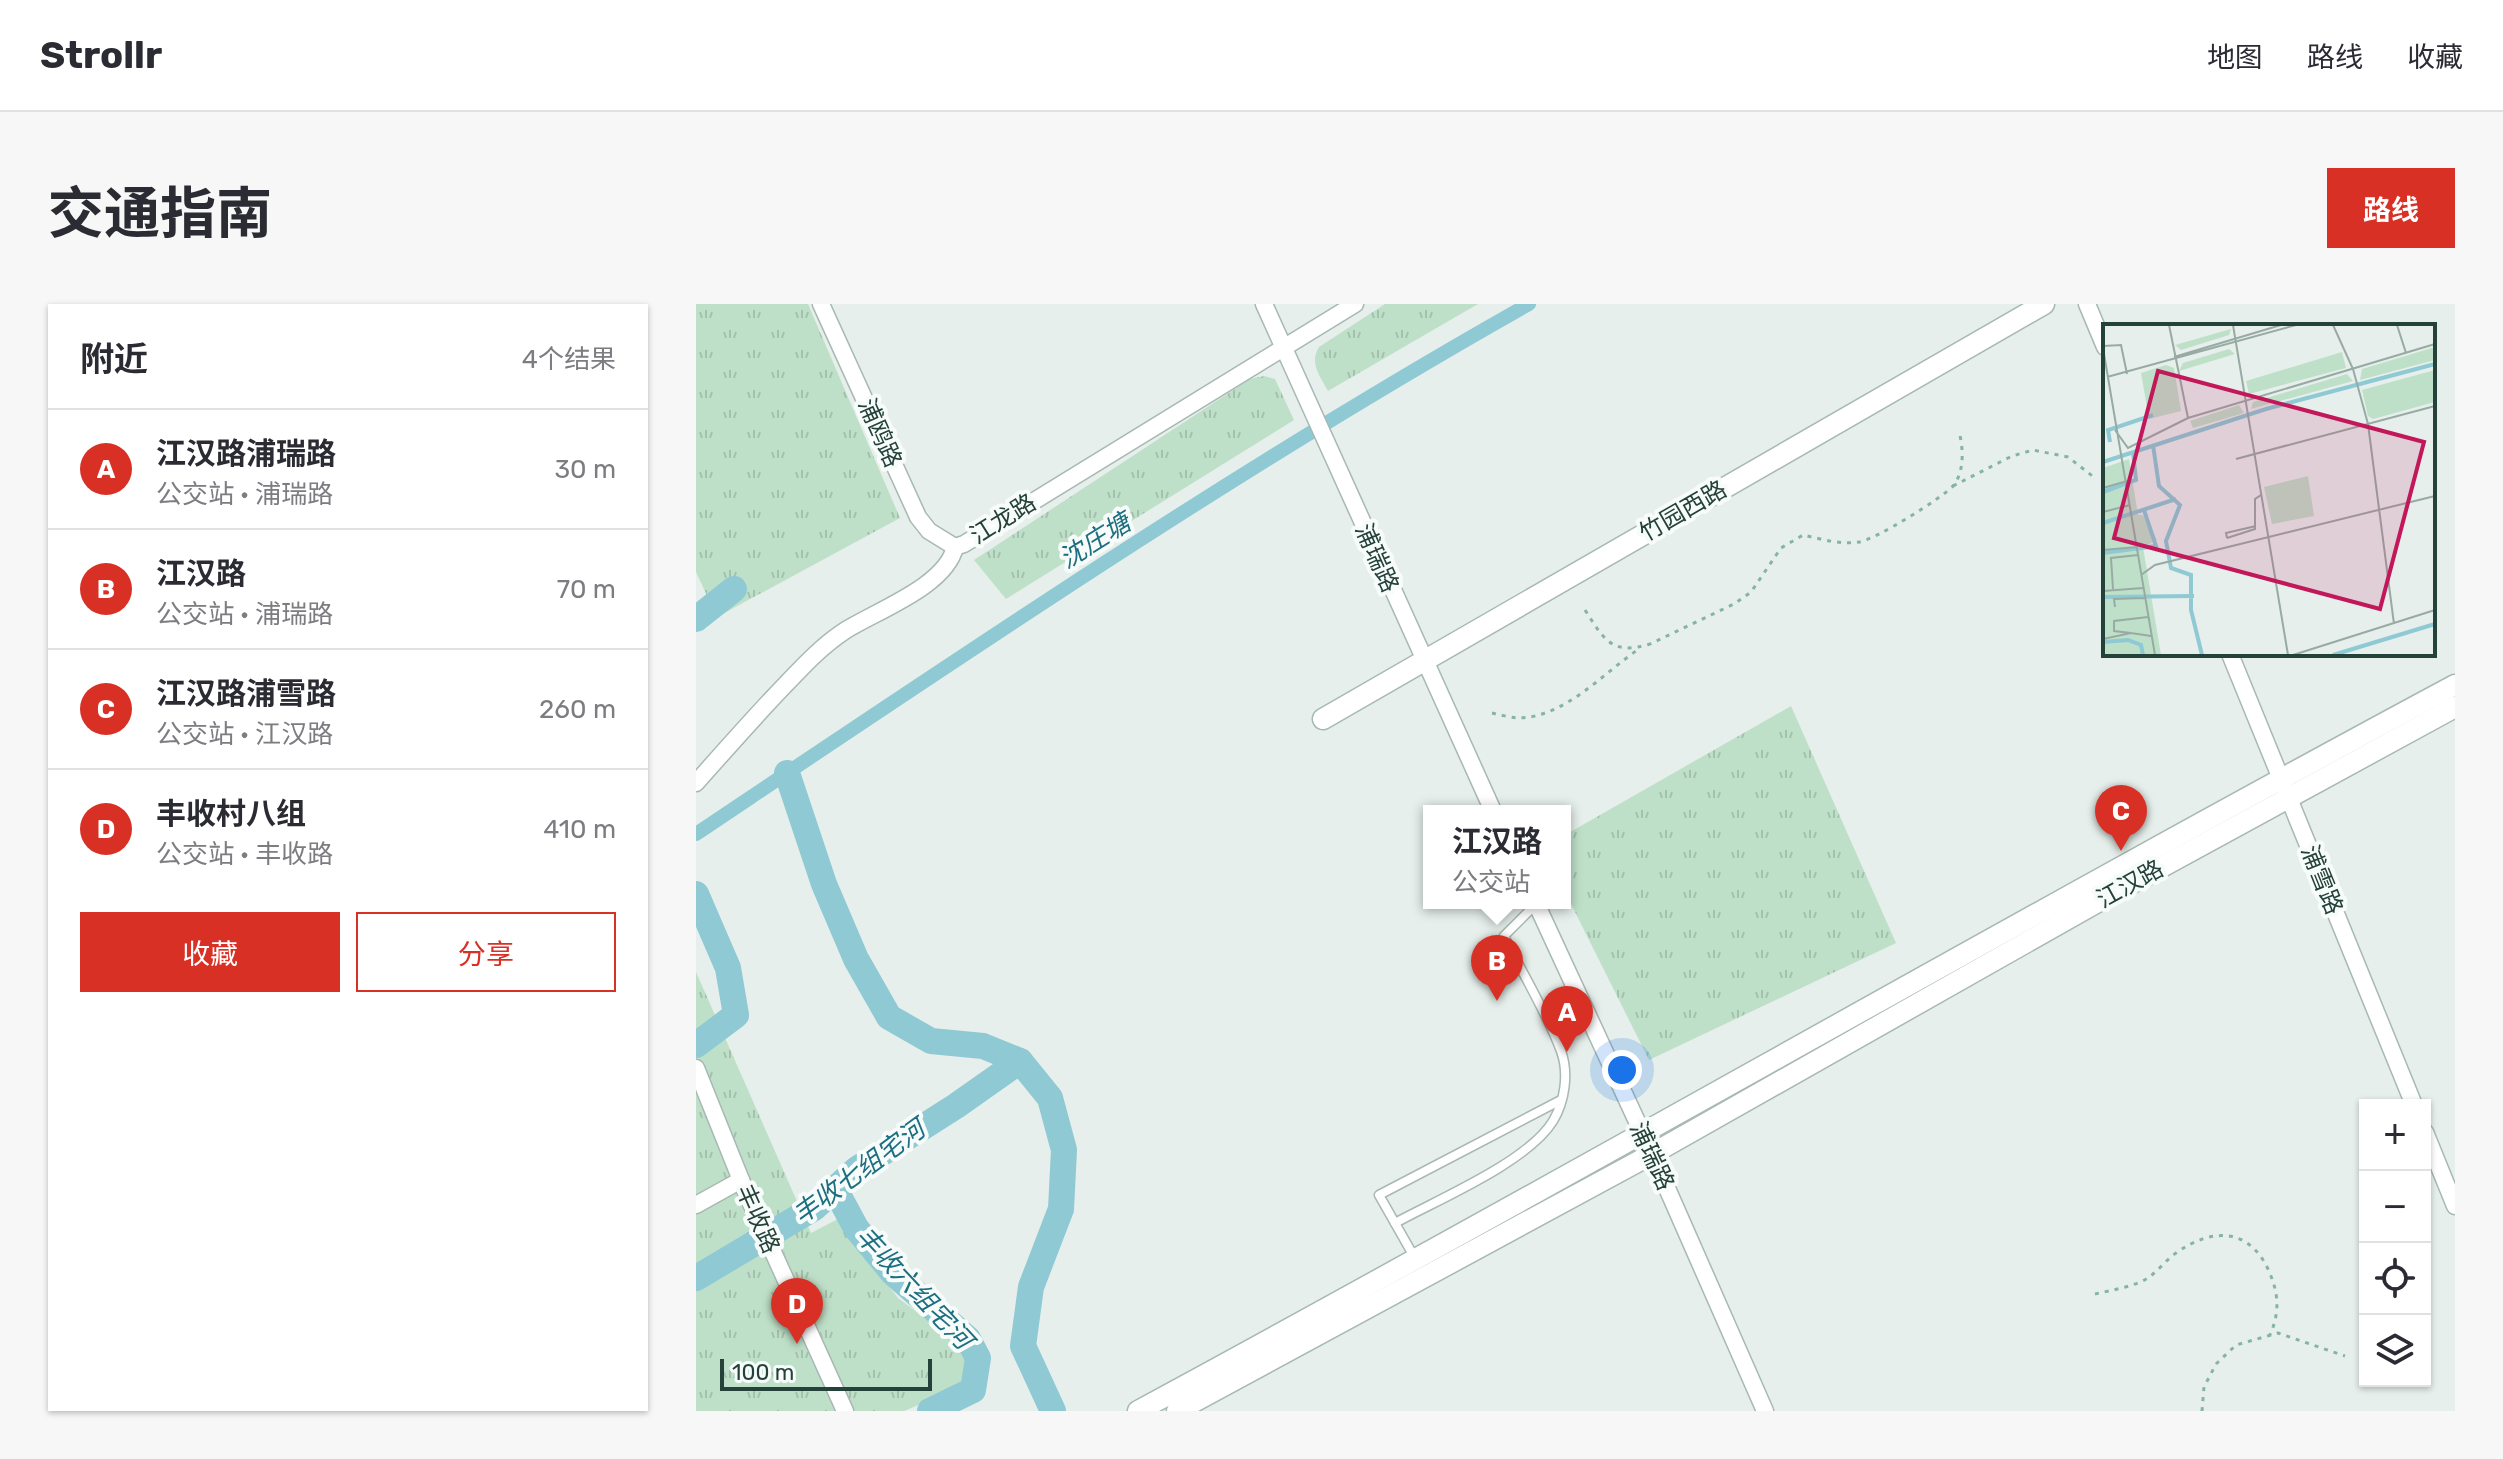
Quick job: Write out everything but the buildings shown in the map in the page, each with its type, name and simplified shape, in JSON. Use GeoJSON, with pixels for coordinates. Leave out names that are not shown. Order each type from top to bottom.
{"type":"FeatureCollection","features":[{"type":"Feature","properties":{"kind":"street","name":"浦鸥路"},"geometry":{"type":"LineString","coordinates":[[821,304],[918,517],[929,531],[955,547]]}},
{"type":"Feature","properties":{"kind":"street","name":"浦瑞路"},"geometry":{"type":"LineString","coordinates":[[1264,304],[1490,805]]}},
{"type":"Feature","properties":{"kind":"street","name":"江龙路"},"geometry":{"type":"LineString","coordinates":[[696,783],[820,648],[944,570],[952,559],[955,547],[1355,304]]}},
{"type":"Feature","properties":{"kind":"street","name":"竹园西路"},"geometry":{"type":"LineString","coordinates":[[1323,719],[2044,304]]}},
{"type":"Feature","properties":{"kind":"street"},"geometry":{"type":"LineString","coordinates":[[2087,304],[2103,342]]}},
{"type":"Feature","properties":{"kind":"street","name":"浦雪路"},"geometry":{"type":"LineString","coordinates":[[2231,656],[2412,1099]]}},
{"type":"Feature","properties":{"kind":"street"},"geometry":{"type":"LineString","coordinates":[[1138,1411],[1416,1261],[2280,778],[2455,685]]}},
{"type":"Feature","properties":{"kind":"street","name":"江汉路"},"geometry":{"type":"LineString","coordinates":[[1177,1411],[1652,1154],[2087,908],[2455,707]]}},
{"type":"Feature","properties":{"kind":"street","name":"浦瑞路"},"geometry":{"type":"LineString","coordinates":[[1538,909],[1652,1154],[1765,1411]]}},
{"type":"Feature","properties":{"kind":"street","name":"丰收路"},"geometry":{"type":"LineString","coordinates":[[696,1068],[741,1180],[845,1411]]}},
{"type":"Feature","properties":{"kind":"street"},"geometry":{"type":"LineString","coordinates":[[2431,1147],[2455,1206]]}},
{"type":"Feature","properties":{"kind":"street"},"geometry":{"type":"LineString","coordinates":[[696,1205],[741,1180]]}},
{"type":"Feature","properties":{"kind":"lane"},"geometry":{"type":"LineString","coordinates":[[1395,1223],[1504,1164],[1553,1121],[1566,1083],[1561,1053],[1504,936],[1531,909]]}},
{"type":"Feature","properties":{"kind":"lane"},"geometry":{"type":"LineString","coordinates":[[1416,1261],[1379,1195],[1561,1100]]}},
{"type":"Feature","properties":{"kind":"path"},"geometry":{"type":"LineString","coordinates":[[1953,486],[1961,465],[1963,447],[1959,431]]}},
{"type":"Feature","properties":{"kind":"path"},"geometry":{"type":"LineString","coordinates":[[1585,610],[1603,638],[1615,645],[1636,648],[1734,604],[1751,592],[1781,548],[1803,535],[1837,542],[1860,542],[1886,531],[1953,486],[2012,456],[2033,450],[2068,457],[2095,478]]}},
{"type":"Feature","properties":{"kind":"path"},"geometry":{"type":"LineString","coordinates":[[1492,713],[1516,718],[1539,715],[1592,686],[1643,646]]}},
{"type":"Feature","properties":{"kind":"path"},"geometry":{"type":"LineString","coordinates":[[2095,1294],[2139,1283],[2193,1242],[2217,1235],[2237,1236],[2252,1245],[2273,1279],[2279,1315],[2270,1335]]}},
{"type":"Feature","properties":{"kind":"path"},"geometry":{"type":"LineString","coordinates":[[2202,1411],[2204,1387],[2216,1364],[2236,1345],[2278,1333],[2345,1356]]}},
{"type":"Feature","properties":{"kind":"green space"},"geometry":{"type":"Polygon","coordinates":[[[696,304],[808,304],[900,518],[717,617],[696,572],[696,304]]]}},
{"type":"Feature","properties":{"kind":"green space"},"geometry":{"type":"Polygon","coordinates":[[[1385,304],[1478,304],[1328,391],[1315,364],[1319,347],[1385,304]]]}},
{"type":"Feature","properties":{"kind":"green space"},"geometry":{"type":"Polygon","coordinates":[[[1264,376],[1275,379],[1294,420],[1006,599],[974,560],[1250,379],[1264,376]]]}},
{"type":"Feature","properties":{"kind":"green space"},"geometry":{"type":"Polygon","coordinates":[[[1791,706],[1896,943],[1649,1060],[1571,904],[1571,832],[1791,706]]]}},
{"type":"Feature","properties":{"kind":"green space"},"geometry":{"type":"Polygon","coordinates":[[[696,972],[811,1233],[838,1219],[898,1298],[967,1349],[966,1377],[947,1393],[904,1411],[696,1411],[696,972]]]}},
{"type":"Feature","properties":{"kind":"waterway","name":"沈庄塘"},"geometry":{"type":"LineString","coordinates":[[696,834],[1004,628],[1212,494],[1422,365],[1529,304]]}},
{"type":"Feature","properties":{"kind":"waterway"},"geometry":{"type":"LineString","coordinates":[[696,619],[734,589]]}},
{"type":"Feature","properties":{"kind":"waterway"},"geometry":{"type":"LineString","coordinates":[[787,773],[824,884],[856,959],[889,1017],[931,1041],[983,1046],[1020,1061],[1050,1098],[1064,1150],[1061,1209],[1031,1287],[1023,1346],[1053,1411]]}},
{"type":"Feature","properties":{"kind":"waterway"},"geometry":{"type":"LineString","coordinates":[[696,894],[728,968],[736,1015],[696,1045]]}},
{"type":"Feature","properties":{"kind":"waterway","name":"丰收七组宅河"},"geometry":{"type":"LineString","coordinates":[[696,1278],[814,1208],[857,1169],[1020,1061]]}},
{"type":"Feature","properties":{"kind":"waterway","name":"丰收六组宅河"},"geometry":{"type":"LineString","coordinates":[[835,1189],[856,1228],[893,1273],[968,1339],[978,1358],[973,1390],[930,1411]]}},
{"type":"Feature","properties":{"kind":"place","name":"江汉路浦雪路"},"geometry":{"type":"Point","coordinates":[2121,851]}},
{"type":"Feature","properties":{"kind":"place","name":"江汉路"},"geometry":{"type":"Point","coordinates":[1497,1001]}},
{"type":"Feature","properties":{"kind":"place","name":"江汉路浦瑞路"},"geometry":{"type":"Point","coordinates":[1567,1052]}},
{"type":"Feature","properties":{"kind":"place","name":"丰收村八组"},"geometry":{"type":"Point","coordinates":[797,1344]}}]}
